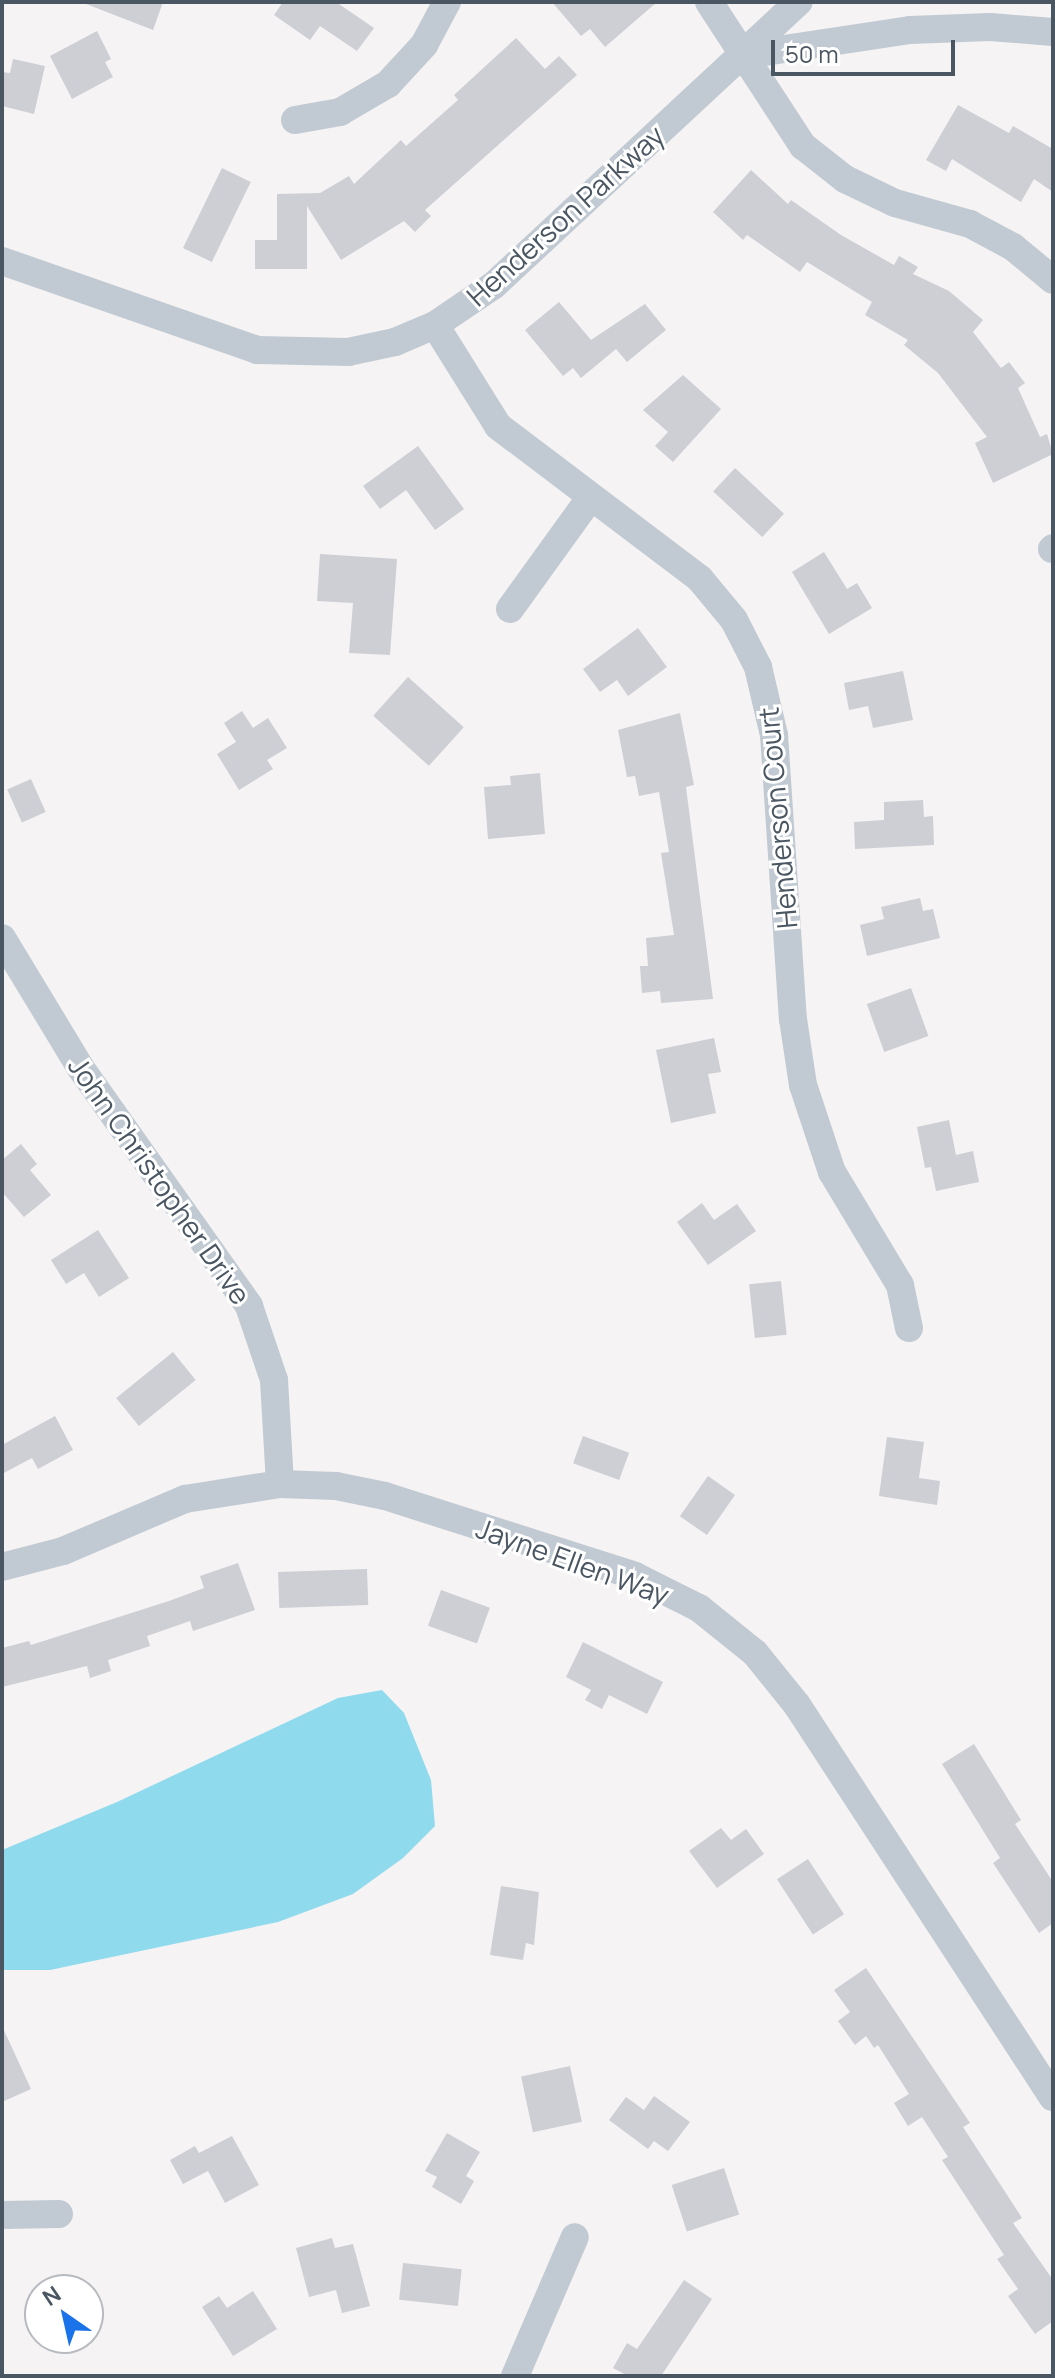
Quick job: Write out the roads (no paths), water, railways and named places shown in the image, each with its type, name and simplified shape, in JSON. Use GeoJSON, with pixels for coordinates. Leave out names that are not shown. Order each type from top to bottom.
{"type":"FeatureCollection","features":[{"type":"Feature","properties":{"kind":"street"},"geometry":{"type":"LineString","coordinates":[[295,120],[340,112],[388,84],[424,45],[447,2]]}},
{"type":"Feature","properties":{"kind":"street"},"geometry":{"type":"LineString","coordinates":[[709,2],[803,146],[845,179],[895,203],[970,224],[1013,247],[1053,280]]}},
{"type":"Feature","properties":{"kind":"street","name":"Henderson Parkway"},"geometry":{"type":"LineString","coordinates":[[2,261],[257,350],[348,352],[435,325],[494,285],[690,99],[745,55],[799,2]]}},
{"type":"Feature","properties":{"kind":"street"},"geometry":{"type":"LineString","coordinates":[[745,55],[910,30],[990,27],[1053,32]]}},
{"type":"Feature","properties":{"kind":"street","name":"Henderson Court"},"geometry":{"type":"LineString","coordinates":[[435,325],[498,426],[700,579],[734,620],[758,667],[774,735],[793,1019],[803,1085],[832,1172],[900,1285],[909,1328]]}},
{"type":"Feature","properties":{"kind":"street"},"geometry":{"type":"LineString","coordinates":[[510,609],[590,498]]}},
{"type":"Feature","properties":{"kind":"street","name":"John Christopher Drive"},"geometry":{"type":"LineString","coordinates":[[2,938],[80,1067],[249,1306],[274,1380],[280,1484]]}},
{"type":"Feature","properties":{"kind":"street","name":"Jayne Ellen Way"},"geometry":{"type":"LineString","coordinates":[[2,1567],[63,1551],[185,1499],[280,1484],[336,1486],[385,1496],[635,1576],[699,1608],[755,1653],[797,1705],[1053,2097]]}},
{"type":"Feature","properties":{"kind":"street"},"geometry":{"type":"LineString","coordinates":[[2,2215],[59,2214]]}},
{"type":"Feature","properties":{"kind":"street"},"geometry":{"type":"LineString","coordinates":[[515,2376],[575,2237]]}},
{"type":"Feature","properties":{"kind":"water"},"geometry":{"type":"Polygon","coordinates":[[[382,1690],[404,1713],[431,1780],[435,1826],[403,1858],[353,1894],[278,1922],[50,1970],[2,1970],[2,1850],[117,1802],[338,1698],[382,1690]]]}}]}
